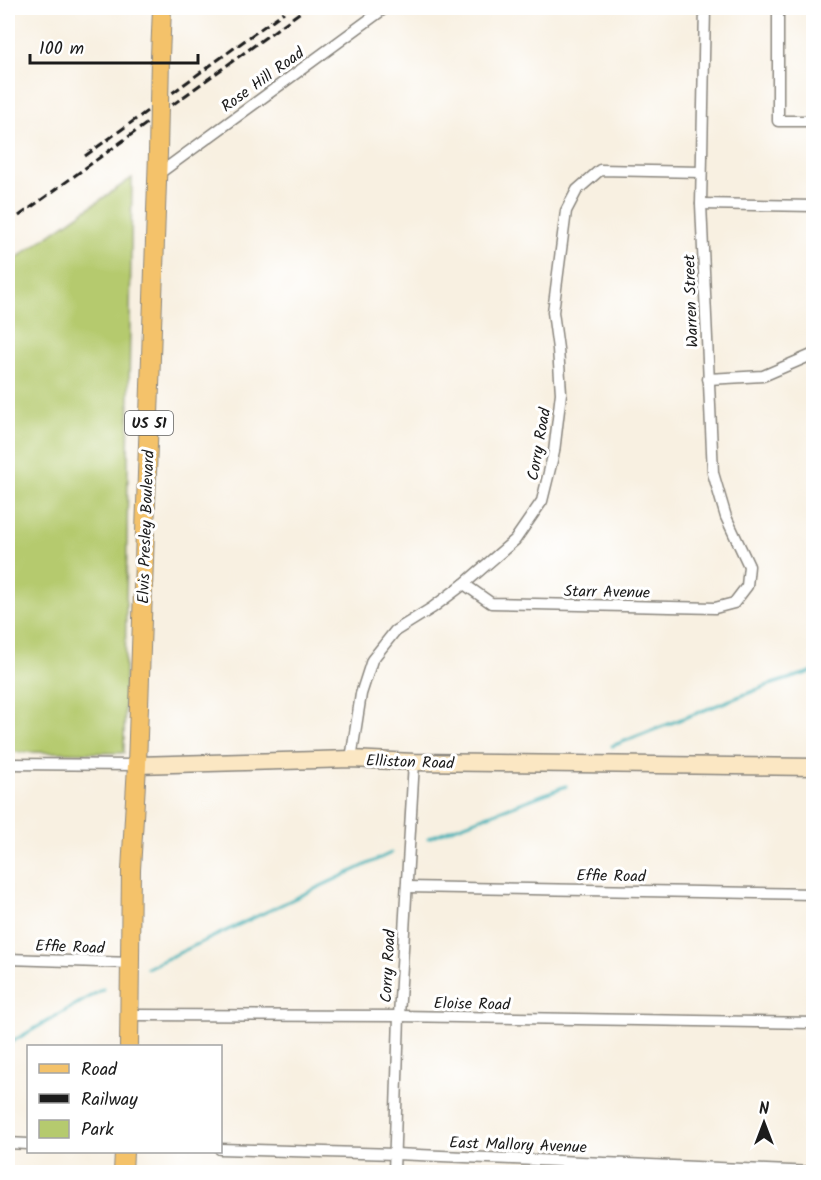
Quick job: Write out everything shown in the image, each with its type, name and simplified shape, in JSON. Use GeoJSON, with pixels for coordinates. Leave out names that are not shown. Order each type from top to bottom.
{"type":"FeatureCollection","features":[{"type":"Feature","properties":{"kind":"main road","name":"Elvis Presley Boulevard"},"geometry":{"type":"LineString","coordinates":[[129,1045],[131,870],[137,765],[162,8]]}},
{"type":"Feature","properties":{"kind":"main road","name":"Elliston Road"},"geometry":{"type":"LineString","coordinates":[[137,765],[351,759],[414,762],[813,767]]}},
{"type":"Feature","properties":{"kind":"main road"},"geometry":{"type":"LineString","coordinates":[[123,1173],[124,1153]]}},
{"type":"Feature","properties":{"kind":"street","name":"Rose Hill Road"},"geometry":{"type":"LineString","coordinates":[[158,176],[385,8]]}},
{"type":"Feature","properties":{"kind":"street","name":"Warren Street"},"geometry":{"type":"LineString","coordinates":[[705,8],[701,204],[713,474],[726,518],[749,566],[747,586]]}},
{"type":"Feature","properties":{"kind":"street"},"geometry":{"type":"LineString","coordinates":[[778,8],[778,121],[813,121]]}},
{"type":"Feature","properties":{"kind":"street","name":"Corry Road"},"geometry":{"type":"LineString","coordinates":[[351,759],[361,694],[372,660],[395,631],[432,608],[464,584],[515,540],[542,501],[554,452],[561,393],[553,312],[566,211],[577,190],[600,170],[701,172]]}},
{"type":"Feature","properties":{"kind":"street"},"geometry":{"type":"LineString","coordinates":[[701,204],[813,206]]}},
{"type":"Feature","properties":{"kind":"street"},"geometry":{"type":"LineString","coordinates":[[708,379],[763,376],[813,354]]}},
{"type":"Feature","properties":{"kind":"street","name":"Starr Avenue"},"geometry":{"type":"LineString","coordinates":[[464,584],[491,603],[715,608],[734,603],[747,586]]}},
{"type":"Feature","properties":{"kind":"street","name":"Corry Road"},"geometry":{"type":"LineString","coordinates":[[394,1173],[399,1016],[414,762]]}},
{"type":"Feature","properties":{"kind":"street","name":"Elliston Road"},"geometry":{"type":"LineString","coordinates":[[8,764],[137,765]]}},
{"type":"Feature","properties":{"kind":"street","name":"Effie Road"},"geometry":{"type":"LineString","coordinates":[[407,887],[813,894]]}},
{"type":"Feature","properties":{"kind":"street","name":"Effie Road"},"geometry":{"type":"LineString","coordinates":[[8,959],[131,963]]}},
{"type":"Feature","properties":{"kind":"street","name":"Eloise Road"},"geometry":{"type":"LineString","coordinates":[[131,1015],[399,1016],[813,1023]]}},
{"type":"Feature","properties":{"kind":"street"},"geometry":{"type":"LineString","coordinates":[[8,1143],[27,1144]]}},
{"type":"Feature","properties":{"kind":"street","name":"East Mallory Avenue"},"geometry":{"type":"LineString","coordinates":[[222,1149],[813,1172]]}},
{"type":"Feature","properties":{"kind":"green space"},"geometry":{"type":"Polygon","coordinates":[[[132,178],[124,753],[8,752],[8,264],[132,178]]]}},
{"type":"Feature","properties":{"kind":"waterway"},"geometry":{"type":"LineString","coordinates":[[612,746],[769,685],[814,671]]}},
{"type":"Feature","properties":{"kind":"waterway"},"geometry":{"type":"LineString","coordinates":[[428,838],[566,786]]}},
{"type":"Feature","properties":{"kind":"waterway"},"geometry":{"type":"LineString","coordinates":[[147,968],[391,853]]}},
{"type":"Feature","properties":{"kind":"waterway"},"geometry":{"type":"LineString","coordinates":[[8,1044],[103,989]]}},
{"type":"Feature","properties":{"kind":"railway"},"geometry":{"type":"LineString","coordinates":[[8,224],[306,8]]}},
{"type":"Feature","properties":{"kind":"railway"},"geometry":{"type":"LineString","coordinates":[[85,156],[284,12]]}}]}
